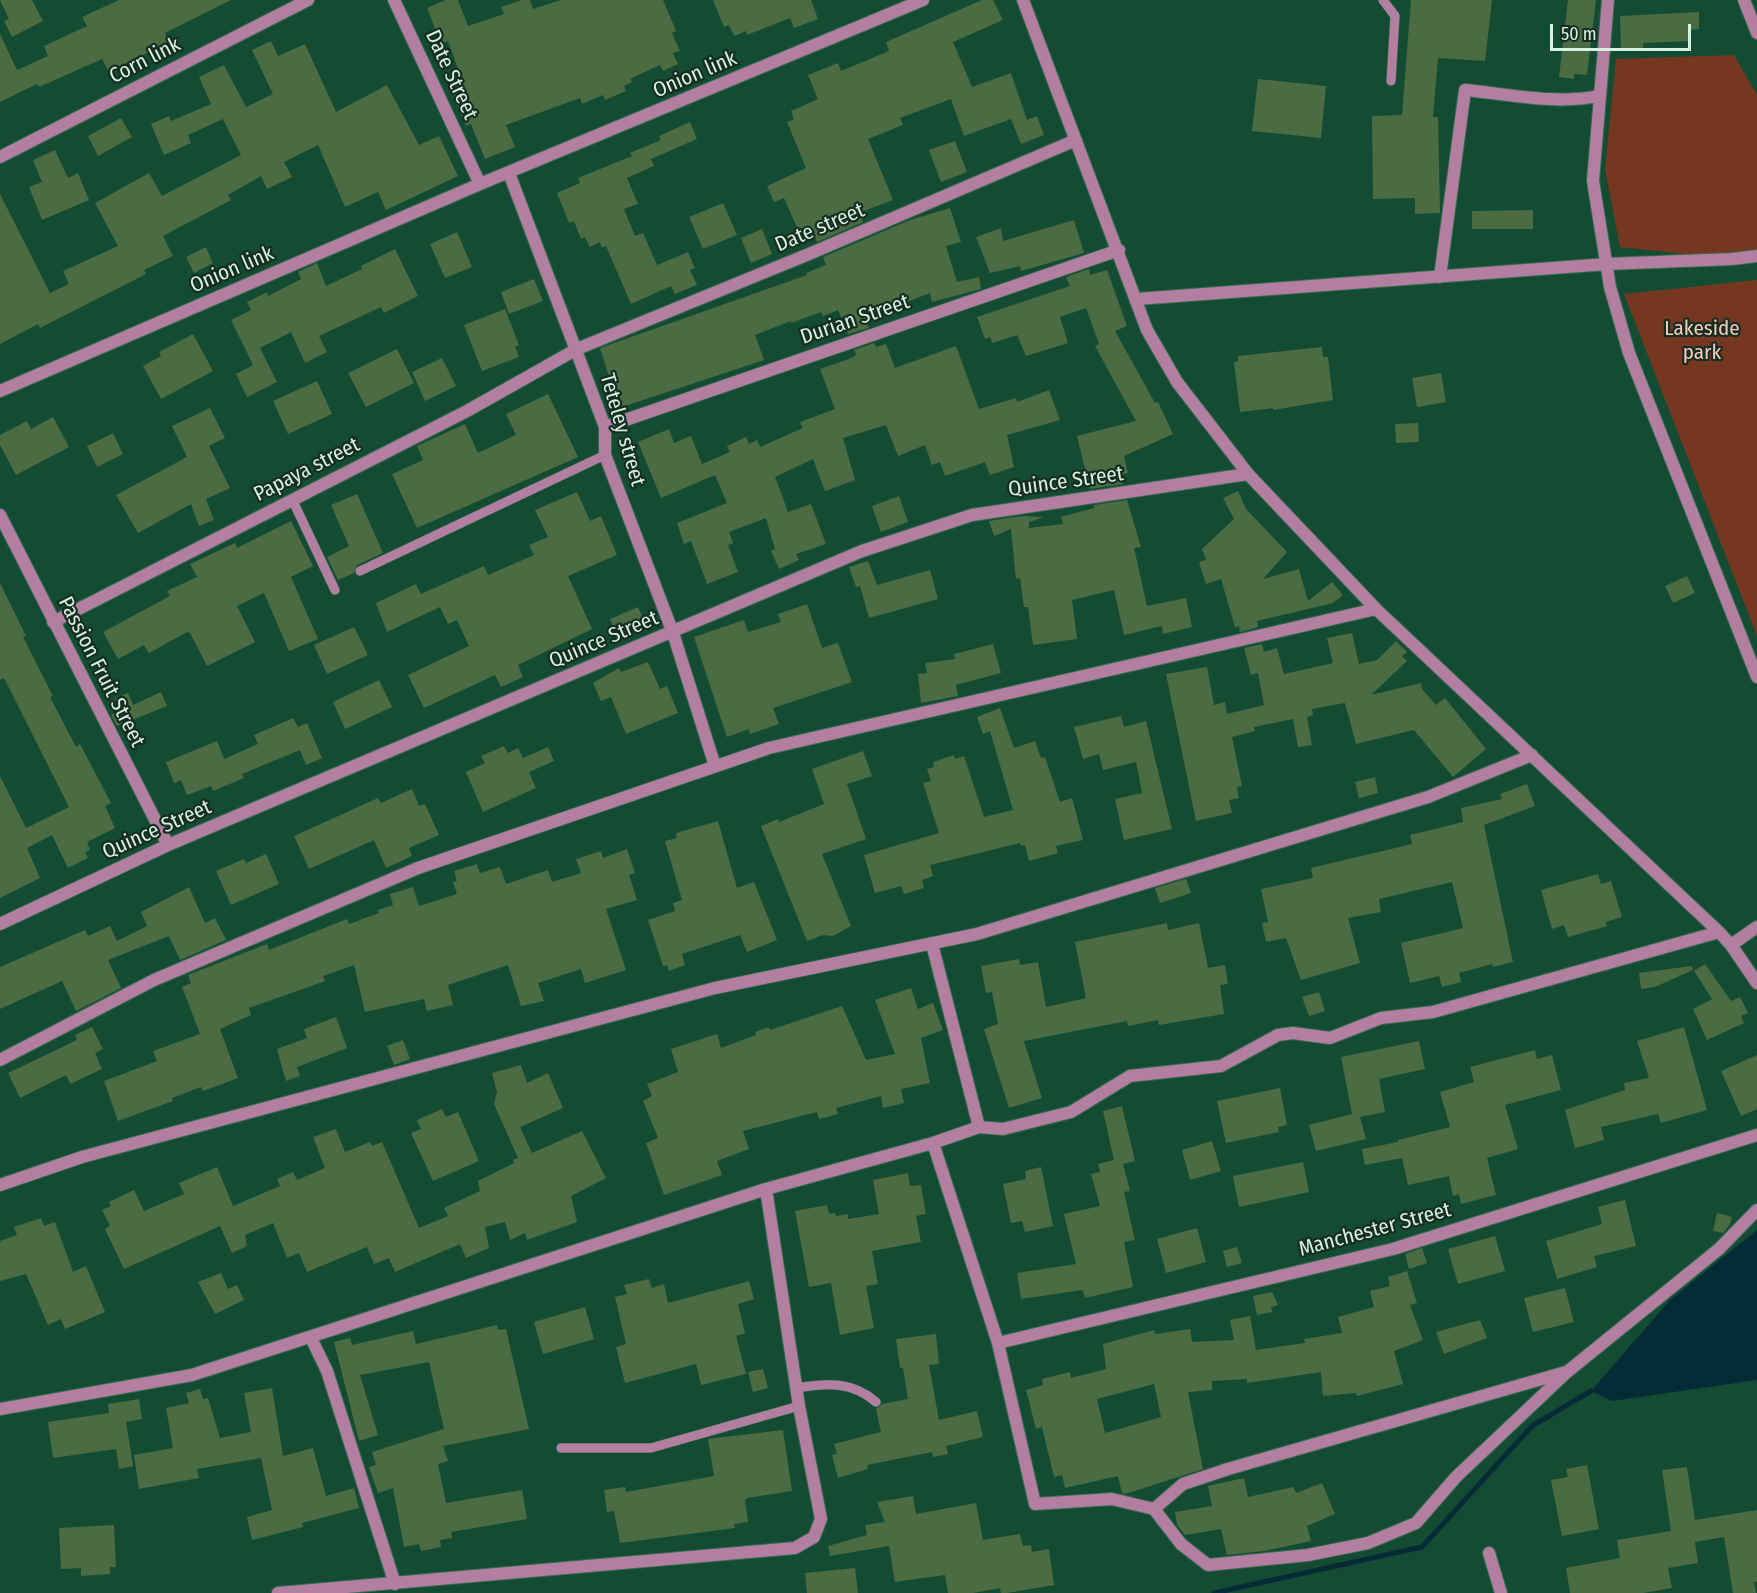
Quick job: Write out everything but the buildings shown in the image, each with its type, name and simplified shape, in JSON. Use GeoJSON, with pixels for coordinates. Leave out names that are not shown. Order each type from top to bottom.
{"type":"FeatureCollection","features":[{"type":"Feature","properties":{"kind":"street","name":"Corn link"},"geometry":{"type":"LineString","coordinates":[[0,157],[308,0]]}},
{"type":"Feature","properties":{"kind":"street","name":"Onion link"},"geometry":{"type":"LineString","coordinates":[[0,391],[480,184],[923,0]]}},
{"type":"Feature","properties":{"kind":"street"},"geometry":{"type":"LineString","coordinates":[[1023,0],[1148,330],[1177,382],[1248,474],[1376,609],[1719,932],[1731,945],[1757,983]]}},
{"type":"Feature","properties":{"kind":"street"},"geometry":{"type":"LineString","coordinates":[[1608,0],[1598,96],[1593,181],[1610,287],[1629,353],[1757,677]]}},
{"type":"Feature","properties":{"kind":"street"},"geometry":{"type":"LineString","coordinates":[[1744,0],[1757,33]]}},
{"type":"Feature","properties":{"kind":"street","name":"Date Street"},"geometry":{"type":"LineString","coordinates":[[397,1],[480,184]]}},
{"type":"Feature","properties":{"kind":"street"},"geometry":{"type":"LineString","coordinates":[[1440,277],[1465,90],[1537,97],[1585,99],[1598,96]]}},
{"type":"Feature","properties":{"kind":"street","name":"Date street"},"geometry":{"type":"LineString","coordinates":[[577,349],[809,254],[1076,140]]}},
{"type":"Feature","properties":{"kind":"street","name":"Teteley street"},"geometry":{"type":"LineString","coordinates":[[509,173],[605,427],[605,455],[673,633],[715,766]]}},
{"type":"Feature","properties":{"kind":"street","name":"Durian Street"},"geometry":{"type":"LineString","coordinates":[[605,427],[1119,250]]}},
{"type":"Feature","properties":{"kind":"street"},"geometry":{"type":"LineString","coordinates":[[1137,299],[1607,264],[1757,256]]}},
{"type":"Feature","properties":{"kind":"street","name":"Papaya street"},"geometry":{"type":"LineString","coordinates":[[53,622],[467,411],[577,349]]}},
{"type":"Feature","properties":{"kind":"street","name":"Quince Street"},"geometry":{"type":"LineString","coordinates":[[0,924],[168,845],[862,551],[972,515],[1248,474]]}},
{"type":"Feature","properties":{"kind":"street","name":"Passion Fruit Street"},"geometry":{"type":"LineString","coordinates":[[0,515],[168,845]]}},
{"type":"Feature","properties":{"kind":"street"},"geometry":{"type":"LineString","coordinates":[[0,1060],[154,980],[418,868],[715,766],[770,748],[1376,609]]}},
{"type":"Feature","properties":{"kind":"street"},"geometry":{"type":"LineString","coordinates":[[0,1185],[82,1157],[715,988],[932,944],[999,927],[1417,800],[1533,755]]}},
{"type":"Feature","properties":{"kind":"street"},"geometry":{"type":"LineString","coordinates":[[1731,945],[1757,927]]}},
{"type":"Feature","properties":{"kind":"street"},"geometry":{"type":"LineString","coordinates":[[0,1409],[192,1375],[766,1190],[933,1143],[979,1127],[1004,1129],[1071,1112],[1130,1076],[1221,1066],[1278,1035],[1293,1033],[1330,1038],[1381,1018],[1432,1012],[1719,932]]}},
{"type":"Feature","properties":{"kind":"street"},"geometry":{"type":"LineString","coordinates":[[932,944],[979,1127]]}},
{"type":"Feature","properties":{"kind":"street","name":"Manchester Street"},"geometry":{"type":"LineString","coordinates":[[998,1343],[1394,1249],[1757,1135]]}},
{"type":"Feature","properties":{"kind":"street"},"geometry":{"type":"LineString","coordinates":[[933,1143],[998,1343],[1035,1504],[1112,1499],[1154,1509],[1181,1544],[1208,1565],[1308,1555],[1368,1543],[1416,1523],[1456,1477],[1567,1372],[1719,1249],[1757,1210]]}},
{"type":"Feature","properties":{"kind":"street"},"geometry":{"type":"LineString","coordinates":[[278,1593],[795,1548],[814,1537],[821,1519],[799,1406],[766,1190]]}},
{"type":"Feature","properties":{"kind":"street"},"geometry":{"type":"LineString","coordinates":[[311,1338],[327,1371],[395,1584]]}},
{"type":"Feature","properties":{"kind":"street"},"geometry":{"type":"LineString","coordinates":[[1154,1509],[1183,1484],[1227,1469],[1567,1372]]}},
{"type":"Feature","properties":{"kind":"street"},"geometry":{"type":"LineString","coordinates":[[1489,1553],[1501,1593]]}},
{"type":"Feature","properties":{"kind":"lane"},"geometry":{"type":"LineString","coordinates":[[1383,0],[1395,16],[1391,81]]}},
{"type":"Feature","properties":{"kind":"lane"},"geometry":{"type":"LineString","coordinates":[[360,571],[605,455]]}},
{"type":"Feature","properties":{"kind":"lane"},"geometry":{"type":"LineString","coordinates":[[292,499],[335,590]]}},
{"type":"Feature","properties":{"kind":"lane"},"geometry":{"type":"LineString","coordinates":[[797,1388],[824,1385],[852,1386],[862,1390],[876,1402]]}},
{"type":"Feature","properties":{"kind":"lane"},"geometry":{"type":"LineString","coordinates":[[561,1448],[651,1448],[799,1406]]}},
{"type":"Feature","properties":{"kind":"green space"},"geometry":{"type":"Polygon","coordinates":[[[1734,55],[1757,95],[1757,256],[1732,259],[1620,247],[1605,169],[1616,59],[1734,55]]]}},
{"type":"Feature","properties":{"kind":"green space","name":"Lakeside park"},"geometry":{"type":"Polygon","coordinates":[[[1757,280],[1757,636],[1624,294],[1757,280]]]}},
{"type":"Feature","properties":{"kind":"water"},"geometry":{"type":"Polygon","coordinates":[[[1757,1230],[1757,1380],[1612,1401],[1591,1391],[1670,1300],[1757,1230]]]}},
{"type":"Feature","properties":{"kind":"waterway"},"geometry":{"type":"LineString","coordinates":[[1214,1593],[1422,1547],[1532,1426],[1591,1391]]}}]}
